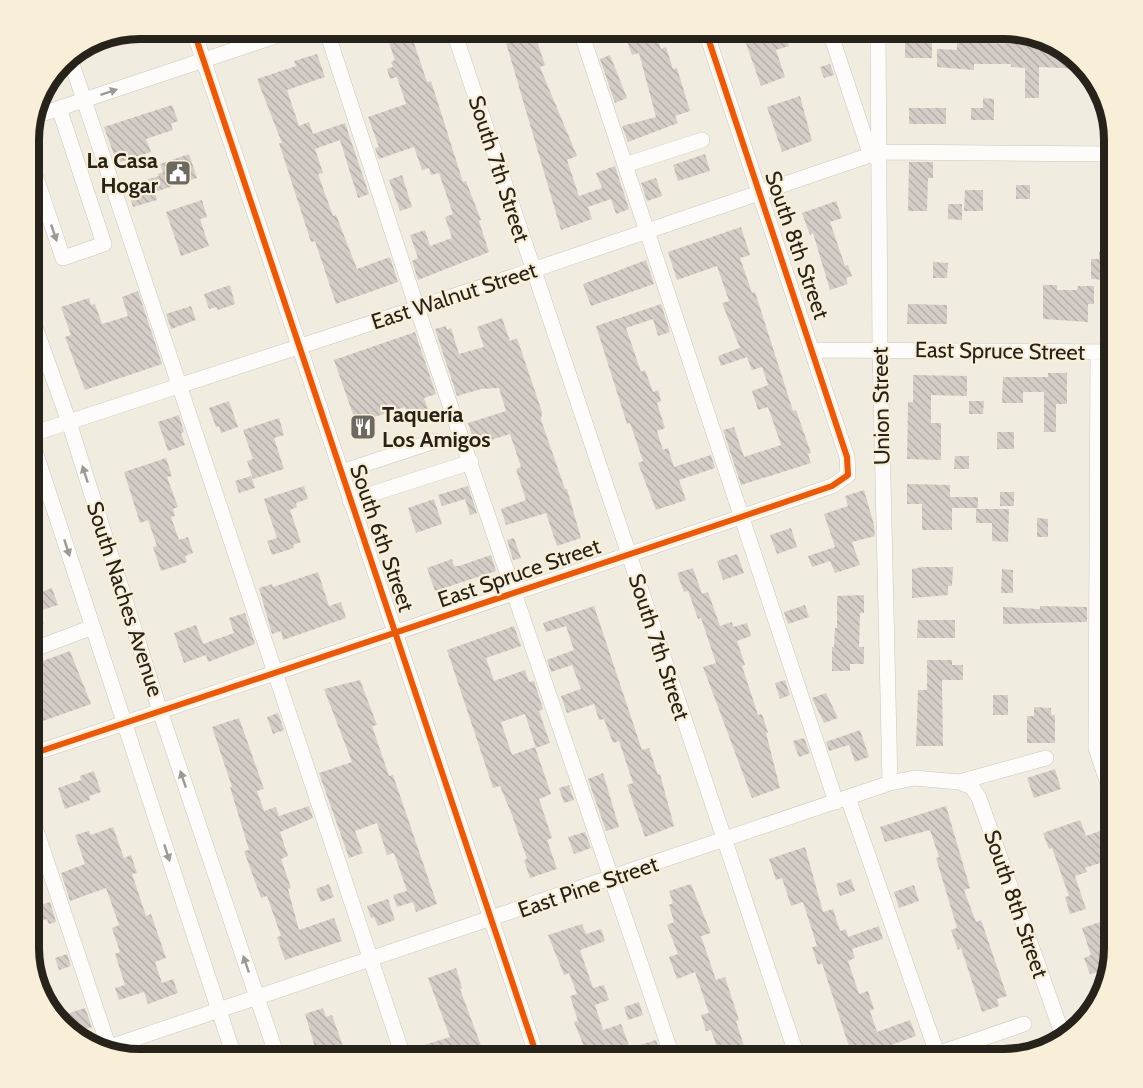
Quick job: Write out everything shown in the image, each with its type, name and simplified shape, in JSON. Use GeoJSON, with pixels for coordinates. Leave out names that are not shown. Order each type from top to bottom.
{"type":"FeatureCollection","features":[{"type":"Feature","properties":{"kind":"street","name":"South 6th Street"},"geometry":{"type":"LineString","coordinates":[[196,39],[535,1049]]}},
{"type":"Feature","properties":{"kind":"street"},"geometry":{"type":"LineString","coordinates":[[42,114],[265,39]]}},
{"type":"Feature","properties":{"kind":"street"},"geometry":{"type":"LineString","coordinates":[[330,39],[417,308],[670,1049]]}},
{"type":"Feature","properties":{"kind":"street","name":"South 7th Street"},"geometry":{"type":"LineString","coordinates":[[456,39],[795,1049]]}},
{"type":"Feature","properties":{"kind":"street"},"geometry":{"type":"LineString","coordinates":[[583,39],[741,517],[842,800],[935,1049]]}},
{"type":"Feature","properties":{"kind":"street","name":"South 8th Street"},"geometry":{"type":"LineString","coordinates":[[708,39],[813,350],[847,457],[848,475]]}},
{"type":"Feature","properties":{"kind":"street"},"geometry":{"type":"LineString","coordinates":[[833,39],[874,154]]}},
{"type":"Feature","properties":{"kind":"street","name":"Union Street"},"geometry":{"type":"LineString","coordinates":[[878,39],[874,154],[891,783]]}},
{"type":"Feature","properties":{"kind":"street"},"geometry":{"type":"LineString","coordinates":[[72,65],[401,1049]]}},
{"type":"Feature","properties":{"kind":"street"},"geometry":{"type":"LineString","coordinates":[[39,187],[63,258],[104,243],[59,108]]}},
{"type":"Feature","properties":{"kind":"street"},"geometry":{"type":"LineString","coordinates":[[625,165],[702,141]]}},
{"type":"Feature","properties":{"kind":"street","name":"East Walnut Street"},"geometry":{"type":"LineString","coordinates":[[39,431],[533,270],[874,154],[1104,154]]}},
{"type":"Feature","properties":{"kind":"street","name":"South Naches Avenue"},"geometry":{"type":"LineString","coordinates":[[39,338],[69,422],[160,711],[274,1049]]}},
{"type":"Feature","properties":{"kind":"street","name":"East Spruce Street"},"geometry":{"type":"LineString","coordinates":[[813,350],[1104,352]]}},
{"type":"Feature","properties":{"kind":"street"},"geometry":{"type":"LineString","coordinates":[[1098,352],[1096,748],[1104,772]]}},
{"type":"Feature","properties":{"kind":"street"},"geometry":{"type":"LineString","coordinates":[[341,472],[435,441]]}},
{"type":"Feature","properties":{"kind":"street"},"geometry":{"type":"LineString","coordinates":[[350,501],[471,462]]}},
{"type":"Feature","properties":{"kind":"street","name":"South Naches Avenue"},"geometry":{"type":"LineString","coordinates":[[39,464],[232,1049]]}},
{"type":"Feature","properties":{"kind":"street","name":"East Spruce Street"},"geometry":{"type":"LineString","coordinates":[[39,752],[832,486],[848,475]]}},
{"type":"Feature","properties":{"kind":"street"},"geometry":{"type":"LineString","coordinates":[[39,647],[93,627]]}},
{"type":"Feature","properties":{"kind":"street","name":"East Pine Street"},"geometry":{"type":"LineString","coordinates":[[119,1047],[891,783],[914,778],[959,782],[1046,758]]}},
{"type":"Feature","properties":{"kind":"street","name":"South 8th Street"},"geometry":{"type":"LineString","coordinates":[[959,782],[972,787],[979,798],[1061,1030]]}},
{"type":"Feature","properties":{"kind":"street"},"geometry":{"type":"LineString","coordinates":[[39,840],[103,1042]]}},
{"type":"Feature","properties":{"kind":"street"},"geometry":{"type":"LineString","coordinates":[[959,1049],[1024,1024]]}},
{"type":"Feature","properties":{"kind":"building"},"geometry":{"type":"Polygon","coordinates":[[[388,39],[417,39],[418,42],[414,43],[427,82],[431,81],[463,182],[466,181],[481,220],[479,221],[489,252],[418,280],[412,261],[418,258],[410,235],[425,230],[430,246],[452,238],[445,217],[453,214],[439,173],[431,175],[429,168],[422,170],[414,147],[379,159],[375,148],[379,147],[368,117],[406,104],[397,77],[390,79],[387,69],[393,67],[391,62],[395,60],[388,39]]]}},
{"type":"Feature","properties":{"kind":"building"},"geometry":{"type":"Polygon","coordinates":[[[505,39],[536,39],[545,65],[540,67],[577,156],[567,160],[579,196],[602,188],[596,173],[615,166],[629,209],[616,214],[611,199],[588,207],[592,219],[561,230],[505,39]]]}},
{"type":"Feature","properties":{"kind":"building"},"geometry":{"type":"Polygon","coordinates":[[[626,39],[658,39],[661,49],[666,47],[673,69],[677,68],[690,111],[675,116],[678,123],[628,142],[622,126],[656,117],[639,53],[632,55],[626,39]]]}},
{"type":"Feature","properties":{"kind":"building"},"geometry":{"type":"Polygon","coordinates":[[[745,39],[787,39],[789,46],[776,50],[785,77],[761,86],[745,39]]]}},
{"type":"Feature","properties":{"kind":"building"},"geometry":{"type":"Polygon","coordinates":[[[905,40],[932,41],[932,58],[905,58],[905,40]]]}},
{"type":"Feature","properties":{"kind":"building"},"geometry":{"type":"Polygon","coordinates":[[[957,42],[1035,45],[1059,56],[1073,68],[1039,67],[1039,98],[1025,98],[1025,68],[1011,67],[1011,64],[974,64],[974,70],[937,67],[937,49],[957,50],[957,42]]]}},
{"type":"Feature","properties":{"kind":"building"},"geometry":{"type":"Polygon","coordinates":[[[317,54],[325,77],[287,90],[299,126],[309,122],[313,134],[345,123],[369,194],[358,198],[340,140],[315,149],[323,173],[318,174],[333,216],[336,215],[357,269],[390,257],[398,282],[336,304],[315,241],[311,242],[279,143],[282,143],[257,79],[296,66],[294,61],[317,54]]]}},
{"type":"Feature","properties":{"kind":"building"},"geometry":{"type":"Polygon","coordinates":[[[610,55],[627,98],[615,103],[600,59],[610,55]]]}},
{"type":"Feature","properties":{"kind":"building"},"geometry":{"type":"Polygon","coordinates":[[[830,64],[834,75],[824,78],[820,67],[830,64]]]}},
{"type":"Feature","properties":{"kind":"building"},"geometry":{"type":"Polygon","coordinates":[[[800,96],[812,141],[782,152],[767,107],[800,96]]]}},
{"type":"Feature","properties":{"kind":"building"},"geometry":{"type":"Polygon","coordinates":[[[983,98],[994,99],[994,120],[971,120],[971,108],[983,108],[983,98]]]}},
{"type":"Feature","properties":{"kind":"building"},"geometry":{"type":"Polygon","coordinates":[[[172,105],[178,121],[171,124],[173,130],[146,139],[151,152],[117,163],[104,127],[172,105]]]}},
{"type":"Feature","properties":{"kind":"building"},"geometry":{"type":"Polygon","coordinates":[[[909,108],[946,108],[946,124],[909,124],[909,108]]]}},
{"type":"Feature","properties":{"kind":"building","name":"La Casa Hogar"},"geometry":{"type":"Polygon","coordinates":[[[189,154],[197,178],[155,192],[157,200],[133,207],[127,186],[159,176],[158,174],[163,172],[160,164],[189,154]]]}},
{"type":"Feature","properties":{"kind":"building"},"geometry":{"type":"Polygon","coordinates":[[[705,154],[710,171],[678,181],[673,165],[705,154]]]}},
{"type":"Feature","properties":{"kind":"building"},"geometry":{"type":"Polygon","coordinates":[[[909,162],[933,162],[933,178],[928,178],[927,211],[908,211],[909,162]]]}},
{"type":"Feature","properties":{"kind":"building"},"geometry":{"type":"Polygon","coordinates":[[[402,175],[412,207],[400,211],[389,180],[402,175]]]}},
{"type":"Feature","properties":{"kind":"building"},"geometry":{"type":"Polygon","coordinates":[[[656,178],[662,196],[647,201],[641,183],[656,178]]]}},
{"type":"Feature","properties":{"kind":"building"},"geometry":{"type":"Polygon","coordinates":[[[1016,185],[1030,185],[1030,199],[1016,199],[1016,185]]]}},
{"type":"Feature","properties":{"kind":"building"},"geometry":{"type":"Polygon","coordinates":[[[965,190],[983,190],[983,211],[964,211],[965,190]]]}},
{"type":"Feature","properties":{"kind":"building"},"geometry":{"type":"Polygon","coordinates":[[[202,200],[207,217],[200,219],[209,246],[181,256],[166,212],[202,200]]]}},
{"type":"Feature","properties":{"kind":"building"},"geometry":{"type":"Polygon","coordinates":[[[836,201],[842,218],[830,222],[845,266],[848,265],[852,276],[846,278],[848,284],[830,290],[813,233],[810,235],[802,213],[836,201]]]}},
{"type":"Feature","properties":{"kind":"building"},"geometry":{"type":"Polygon","coordinates":[[[948,204],[962,204],[962,220],[948,219],[948,204]]]}},
{"type":"Feature","properties":{"kind":"building"},"geometry":{"type":"Polygon","coordinates":[[[741,227],[750,255],[740,258],[752,293],[755,292],[793,411],[796,410],[811,453],[808,454],[811,463],[741,485],[723,430],[734,427],[744,457],[781,445],[768,407],[758,410],[752,391],[768,385],[762,367],[752,370],[747,357],[721,366],[718,356],[740,348],[722,303],[729,301],[717,266],[677,280],[668,252],[741,227]]]}},
{"type":"Feature","properties":{"kind":"building"},"geometry":{"type":"Polygon","coordinates":[[[1099,252],[1104,252],[1104,280],[1091,279],[1091,259],[1099,259],[1099,252]]]}},
{"type":"Feature","properties":{"kind":"building"},"geometry":{"type":"Polygon","coordinates":[[[646,260],[654,284],[591,306],[583,284],[646,260]]]}},
{"type":"Feature","properties":{"kind":"building"},"geometry":{"type":"Polygon","coordinates":[[[933,262],[948,263],[947,278],[933,278],[933,262]]]}},
{"type":"Feature","properties":{"kind":"building"},"geometry":{"type":"Polygon","coordinates":[[[230,285],[235,304],[218,310],[216,307],[209,309],[204,294],[230,285]]]}},
{"type":"Feature","properties":{"kind":"building"},"geometry":{"type":"Polygon","coordinates":[[[1043,285],[1057,285],[1057,290],[1077,290],[1078,286],[1094,286],[1094,304],[1088,304],[1088,322],[1043,319],[1043,285]]]}},
{"type":"Feature","properties":{"kind":"building"},"geometry":{"type":"Polygon","coordinates":[[[138,291],[162,364],[85,390],[65,337],[71,335],[61,307],[89,298],[91,305],[95,304],[102,324],[128,316],[122,297],[138,291]]]}},
{"type":"Feature","properties":{"kind":"building"},"geometry":{"type":"Polygon","coordinates":[[[661,304],[670,332],[658,336],[653,319],[626,328],[641,372],[645,370],[653,392],[658,390],[661,401],[657,403],[665,428],[657,431],[663,450],[668,448],[674,467],[711,455],[715,468],[679,480],[686,500],[656,510],[638,463],[643,461],[630,423],[627,424],[596,326],[661,304]]]}},
{"type":"Feature","properties":{"kind":"building"},"geometry":{"type":"Polygon","coordinates":[[[908,304],[947,305],[947,324],[907,324],[908,304]]]}},
{"type":"Feature","properties":{"kind":"building"},"geometry":{"type":"Polygon","coordinates":[[[191,306],[196,320],[171,329],[166,314],[191,306]]]}},
{"type":"Feature","properties":{"kind":"building"},"geometry":{"type":"Polygon","coordinates":[[[502,318],[510,341],[517,338],[542,412],[541,420],[565,489],[567,489],[581,538],[557,546],[546,513],[506,525],[501,509],[526,500],[516,469],[521,467],[510,434],[475,445],[468,423],[506,411],[499,388],[481,389],[457,396],[435,329],[446,326],[447,330],[451,328],[459,354],[484,347],[477,327],[502,318]]]}},
{"type":"Feature","properties":{"kind":"building"},"geometry":{"type":"Polygon","coordinates":[[[415,332],[436,394],[424,398],[431,418],[412,425],[405,407],[356,423],[334,360],[415,332]]]}},
{"type":"Feature","properties":{"kind":"building"},"geometry":{"type":"Polygon","coordinates":[[[1048,373],[1067,373],[1067,404],[1056,404],[1056,432],[1044,432],[1044,392],[1023,392],[1023,403],[1002,403],[1003,377],[1048,377],[1048,373]]]}},
{"type":"Feature","properties":{"kind":"building"},"geometry":{"type":"Polygon","coordinates":[[[913,375],[967,376],[967,396],[931,395],[931,423],[941,423],[941,460],[907,459],[908,402],[913,402],[913,375]]]}},
{"type":"Feature","properties":{"kind":"building"},"geometry":{"type":"Polygon","coordinates":[[[229,401],[238,427],[221,433],[219,426],[216,427],[209,408],[229,401]]]}},
{"type":"Feature","properties":{"kind":"building"},"geometry":{"type":"Polygon","coordinates":[[[969,401],[984,401],[983,414],[969,414],[969,401]]]}},
{"type":"Feature","properties":{"kind":"building"},"geometry":{"type":"Polygon","coordinates":[[[179,415],[185,445],[168,451],[158,422],[179,415]]]}},
{"type":"Feature","properties":{"kind":"building"},"geometry":{"type":"Polygon","coordinates":[[[279,418],[284,435],[274,438],[284,469],[253,479],[247,461],[253,459],[243,430],[279,418]]]}},
{"type":"Feature","properties":{"kind":"building"},"geometry":{"type":"Polygon","coordinates":[[[997,432],[1014,432],[1014,449],[997,449],[997,432]]]}},
{"type":"Feature","properties":{"kind":"building"},"geometry":{"type":"Polygon","coordinates":[[[955,456],[969,456],[969,469],[954,469],[955,456]]]}},
{"type":"Feature","properties":{"kind":"building"},"geometry":{"type":"Polygon","coordinates":[[[166,458],[172,476],[167,477],[178,507],[173,509],[175,516],[171,517],[179,540],[188,537],[193,553],[185,556],[187,562],[161,571],[153,547],[157,546],[148,520],[140,523],[124,472],[166,458]]]}},
{"type":"Feature","properties":{"kind":"building"},"geometry":{"type":"Polygon","coordinates":[[[251,476],[255,488],[239,493],[235,481],[251,476]]]}},
{"type":"Feature","properties":{"kind":"building"},"geometry":{"type":"Polygon","coordinates":[[[907,484],[950,485],[950,497],[978,497],[978,508],[952,508],[952,530],[922,530],[922,504],[907,504],[907,484]]]}},
{"type":"Feature","properties":{"kind":"building"},"geometry":{"type":"Polygon","coordinates":[[[304,486],[308,499],[296,503],[297,507],[290,510],[301,542],[293,545],[294,548],[272,555],[267,541],[277,538],[264,499],[304,486]]]}},
{"type":"Feature","properties":{"kind":"building"},"geometry":{"type":"Polygon","coordinates":[[[468,486],[477,513],[470,515],[465,499],[442,506],[438,495],[468,486]]]}},
{"type":"Feature","properties":{"kind":"building"},"geometry":{"type":"Polygon","coordinates":[[[864,490],[875,536],[852,542],[860,565],[835,573],[830,561],[812,567],[808,556],[835,547],[824,514],[848,506],[845,496],[864,490]]]}},
{"type":"Feature","properties":{"kind":"building"},"geometry":{"type":"Polygon","coordinates":[[[1000,492],[1014,492],[1014,506],[1000,506],[1000,492]]]}},
{"type":"Feature","properties":{"kind":"building"},"geometry":{"type":"Polygon","coordinates":[[[434,499],[442,524],[416,533],[408,508],[434,499]]]}},
{"type":"Feature","properties":{"kind":"building"},"geometry":{"type":"Polygon","coordinates":[[[976,509],[1009,509],[1008,542],[992,541],[992,523],[976,523],[976,509]]]}},
{"type":"Feature","properties":{"kind":"building"},"geometry":{"type":"Polygon","coordinates":[[[1037,518],[1048,519],[1048,537],[1037,537],[1037,518]]]}},
{"type":"Feature","properties":{"kind":"building"},"geometry":{"type":"Polygon","coordinates":[[[791,528],[797,547],[777,554],[770,535],[791,528]]]}},
{"type":"Feature","properties":{"kind":"building"},"geometry":{"type":"Polygon","coordinates":[[[514,538],[521,558],[513,560],[507,540],[514,538]]]}},
{"type":"Feature","properties":{"kind":"building"},"geometry":{"type":"Polygon","coordinates":[[[737,554],[744,573],[723,580],[717,561],[737,554]]]}},
{"type":"Feature","properties":{"kind":"building"},"geometry":{"type":"Polygon","coordinates":[[[491,555],[496,571],[435,591],[427,568],[452,559],[454,566],[459,566],[491,555]]]}},
{"type":"Feature","properties":{"kind":"building"},"geometry":{"type":"Polygon","coordinates":[[[953,567],[952,586],[948,586],[948,595],[912,598],[912,569],[953,567]]]}},
{"type":"Feature","properties":{"kind":"building"},"geometry":{"type":"Polygon","coordinates":[[[693,568],[702,594],[708,592],[720,626],[732,622],[733,627],[747,623],[751,636],[737,641],[745,665],[742,666],[758,715],[762,714],[768,733],[766,733],[780,788],[752,798],[703,667],[716,663],[701,618],[698,619],[688,591],[684,592],[677,573],[693,568]]]}},
{"type":"Feature","properties":{"kind":"building"},"geometry":{"type":"Polygon","coordinates":[[[1002,569],[1013,570],[1013,593],[1001,593],[1002,569]]]}},
{"type":"Feature","properties":{"kind":"building"},"geometry":{"type":"Polygon","coordinates":[[[318,572],[329,606],[341,602],[346,618],[283,640],[281,631],[272,634],[259,588],[272,584],[273,587],[318,572]]]}},
{"type":"Feature","properties":{"kind":"building"},"geometry":{"type":"Polygon","coordinates":[[[52,588],[58,605],[39,611],[39,593],[52,588]]]}},
{"type":"Feature","properties":{"kind":"building"},"geometry":{"type":"Polygon","coordinates":[[[864,595],[864,613],[860,613],[859,647],[864,647],[864,664],[850,664],[850,671],[832,671],[832,647],[834,647],[835,628],[837,628],[837,596],[864,595]]]}},
{"type":"Feature","properties":{"kind":"building"},"geometry":{"type":"Polygon","coordinates":[[[805,605],[809,617],[788,624],[784,612],[805,605]]]}},
{"type":"Feature","properties":{"kind":"building"},"geometry":{"type":"Polygon","coordinates":[[[594,606],[642,750],[649,748],[658,775],[660,774],[674,826],[645,837],[627,785],[633,783],[619,741],[613,743],[604,719],[599,720],[594,704],[567,713],[561,696],[581,689],[572,665],[551,672],[547,660],[574,650],[566,626],[546,632],[543,623],[594,606]]]}},
{"type":"Feature","properties":{"kind":"building"},"geometry":{"type":"Polygon","coordinates":[[[1040,606],[1087,607],[1087,622],[1003,624],[1003,607],[1040,609],[1040,606]]]}},
{"type":"Feature","properties":{"kind":"building"},"geometry":{"type":"Polygon","coordinates":[[[39,611],[44,624],[39,626],[39,611]]]}},
{"type":"Feature","properties":{"kind":"building"},"geometry":{"type":"Polygon","coordinates":[[[245,613],[255,644],[208,662],[206,655],[184,663],[174,633],[196,625],[203,644],[234,633],[229,618],[245,613]]]}},
{"type":"Feature","properties":{"kind":"building"},"geometry":{"type":"Polygon","coordinates":[[[918,620],[955,620],[955,638],[917,638],[918,620]]]}},
{"type":"Feature","properties":{"kind":"building"},"geometry":{"type":"Polygon","coordinates":[[[514,626],[521,646],[486,658],[494,681],[525,670],[529,682],[534,681],[543,709],[539,711],[550,743],[536,748],[525,714],[501,722],[512,755],[535,747],[551,794],[539,799],[552,838],[547,840],[557,869],[530,878],[524,860],[527,859],[512,815],[500,786],[493,788],[447,650],[514,626]]]}},
{"type":"Feature","properties":{"kind":"building"},"geometry":{"type":"Polygon","coordinates":[[[70,651],[91,704],[39,722],[39,662],[70,651]]]}},
{"type":"Feature","properties":{"kind":"building"},"geometry":{"type":"Polygon","coordinates":[[[927,660],[952,660],[952,665],[963,665],[963,680],[942,680],[943,746],[916,746],[918,690],[927,690],[927,660]]]}},
{"type":"Feature","properties":{"kind":"building"},"geometry":{"type":"Polygon","coordinates":[[[360,680],[377,725],[372,726],[389,776],[393,775],[437,904],[416,912],[413,902],[397,907],[393,895],[407,891],[394,853],[387,855],[377,823],[355,831],[363,853],[349,858],[319,773],[352,762],[324,689],[360,680]]]}},
{"type":"Feature","properties":{"kind":"building"},"geometry":{"type":"Polygon","coordinates":[[[785,680],[790,695],[780,699],[775,683],[785,680]]]}},
{"type":"Feature","properties":{"kind":"building"},"geometry":{"type":"Polygon","coordinates":[[[826,693],[838,718],[824,723],[812,698],[826,693]]]}},
{"type":"Feature","properties":{"kind":"building"},"geometry":{"type":"Polygon","coordinates":[[[993,695],[1008,695],[1008,715],[993,715],[993,695]]]}},
{"type":"Feature","properties":{"kind":"building"},"geometry":{"type":"Polygon","coordinates":[[[1034,707],[1051,708],[1051,715],[1055,715],[1055,743],[1027,743],[1027,716],[1034,716],[1034,707]]]}},
{"type":"Feature","properties":{"kind":"building"},"geometry":{"type":"Polygon","coordinates":[[[278,713],[284,730],[273,734],[267,717],[278,713]]]}},
{"type":"Feature","properties":{"kind":"building"},"geometry":{"type":"Polygon","coordinates":[[[239,718],[264,789],[257,791],[264,811],[276,807],[279,816],[309,806],[313,818],[280,832],[288,856],[281,859],[291,888],[288,889],[299,930],[334,918],[342,941],[285,960],[277,937],[281,936],[267,896],[261,898],[244,851],[249,850],[230,787],[232,787],[212,727],[239,718]]]}},
{"type":"Feature","properties":{"kind":"building"},"geometry":{"type":"Polygon","coordinates":[[[860,730],[869,757],[855,762],[849,745],[829,751],[826,742],[860,730]]]}},
{"type":"Feature","properties":{"kind":"building"},"geometry":{"type":"Polygon","coordinates":[[[804,738],[810,753],[799,757],[793,741],[804,738]]]}},
{"type":"Feature","properties":{"kind":"building"},"geometry":{"type":"Polygon","coordinates":[[[1055,769],[1061,789],[1034,798],[1027,778],[1055,769]]]}},
{"type":"Feature","properties":{"kind":"building"},"geometry":{"type":"Polygon","coordinates":[[[94,771],[101,792],[89,796],[90,800],[65,809],[58,788],[81,780],[80,776],[94,771]]]}},
{"type":"Feature","properties":{"kind":"building"},"geometry":{"type":"Polygon","coordinates":[[[603,773],[619,827],[606,831],[588,779],[603,773]]]}},
{"type":"Feature","properties":{"kind":"building"},"geometry":{"type":"Polygon","coordinates":[[[569,785],[574,800],[564,803],[559,788],[569,785]]]}},
{"type":"Feature","properties":{"kind":"building"},"geometry":{"type":"Polygon","coordinates":[[[946,806],[970,888],[964,890],[976,922],[981,920],[1007,996],[997,999],[999,1006],[982,1012],[961,948],[958,950],[951,930],[957,928],[930,830],[885,842],[880,827],[946,806]]]}},
{"type":"Feature","properties":{"kind":"building"},"geometry":{"type":"Polygon","coordinates":[[[1080,820],[1086,836],[1104,830],[1104,862],[1085,868],[1087,872],[1075,876],[1086,909],[1070,914],[1065,897],[1069,896],[1052,848],[1049,849],[1043,833],[1080,820]]]}},
{"type":"Feature","properties":{"kind":"building"},"geometry":{"type":"Polygon","coordinates":[[[113,827],[124,858],[131,855],[137,873],[132,874],[146,916],[151,914],[166,958],[155,962],[162,983],[173,979],[178,993],[148,1004],[144,992],[119,1000],[115,988],[125,985],[115,954],[120,952],[112,928],[119,925],[106,888],[70,901],[61,873],[85,864],[75,835],[89,831],[91,835],[113,827]]]}},
{"type":"Feature","properties":{"kind":"building"},"geometry":{"type":"Polygon","coordinates":[[[585,832],[591,848],[574,854],[568,837],[585,832]]]}},
{"type":"Feature","properties":{"kind":"building"},"geometry":{"type":"Polygon","coordinates":[[[805,847],[823,912],[833,909],[840,931],[846,929],[848,937],[879,926],[883,939],[852,949],[855,958],[848,961],[859,994],[868,991],[874,1009],[870,1011],[877,1032],[910,1020],[916,1036],[880,1049],[850,1049],[822,963],[818,965],[812,947],[817,946],[803,902],[791,906],[782,878],[776,880],[769,859],[805,847]]]}},
{"type":"Feature","properties":{"kind":"building"},"geometry":{"type":"Polygon","coordinates":[[[851,879],[855,891],[840,896],[836,884],[851,879]]]}},
{"type":"Feature","properties":{"kind":"building"},"geometry":{"type":"Polygon","coordinates":[[[329,884],[334,897],[321,902],[316,889],[329,884]]]}},
{"type":"Feature","properties":{"kind":"building"},"geometry":{"type":"Polygon","coordinates":[[[691,884],[711,933],[701,936],[716,980],[725,977],[739,1020],[736,1021],[745,1049],[718,1049],[711,1030],[706,1031],[701,1015],[709,1013],[695,972],[677,979],[669,957],[678,954],[667,925],[674,922],[669,905],[673,903],[669,891],[691,884]]]}},
{"type":"Feature","properties":{"kind":"building"},"geometry":{"type":"Polygon","coordinates":[[[914,885],[919,901],[899,908],[894,892],[914,885]]]}},
{"type":"Feature","properties":{"kind":"building"},"geometry":{"type":"Polygon","coordinates":[[[388,899],[395,920],[378,926],[374,917],[371,918],[367,906],[388,899]]]}},
{"type":"Feature","properties":{"kind":"building"},"geometry":{"type":"Polygon","coordinates":[[[50,902],[56,922],[49,924],[47,919],[41,921],[39,905],[50,902]]]}},
{"type":"Feature","properties":{"kind":"building"},"geometry":{"type":"Polygon","coordinates":[[[1100,922],[1104,934],[1104,948],[1099,976],[1098,972],[1090,974],[1084,958],[1091,955],[1082,928],[1100,922]]]}},
{"type":"Feature","properties":{"kind":"building"},"geometry":{"type":"Polygon","coordinates":[[[582,924],[586,934],[601,929],[605,941],[580,950],[593,988],[604,985],[609,1000],[595,1005],[603,1030],[621,1024],[630,1048],[656,1040],[659,1049],[585,1049],[574,1022],[578,1021],[570,996],[577,994],[569,973],[564,975],[548,935],[582,924]]]}},
{"type":"Feature","properties":{"kind":"building"},"geometry":{"type":"Polygon","coordinates":[[[67,954],[71,966],[59,970],[55,958],[67,954]]]}},
{"type":"Feature","properties":{"kind":"building"},"geometry":{"type":"Polygon","coordinates":[[[456,968],[462,988],[460,989],[482,1049],[414,1049],[450,1037],[428,978],[456,968]]]}},
{"type":"Feature","properties":{"kind":"building"},"geometry":{"type":"Polygon","coordinates":[[[639,1002],[643,1015],[628,1020],[624,1007],[639,1002]]]}},
{"type":"Feature","properties":{"kind":"building"},"geometry":{"type":"Polygon","coordinates":[[[85,1008],[92,1027],[82,1030],[65,1014],[85,1008]]]}},
{"type":"Feature","properties":{"kind":"building"},"geometry":{"type":"Polygon","coordinates":[[[323,1008],[326,1017],[332,1015],[344,1049],[316,1049],[305,1014],[323,1008]]]}},
{"type":"Feature","properties":{"kind":"cycle path"},"geometry":{"type":"LineString","coordinates":[[196,39],[535,1049]]}},
{"type":"Feature","properties":{"kind":"cycle path"},"geometry":{"type":"LineString","coordinates":[[39,752],[832,486],[848,475],[847,457],[708,39]]}},
{"type":"Feature","properties":{"kind":"place","name":"La Casa Hogar"},"geometry":{"type":"Point","coordinates":[178,173]}},
{"type":"Feature","properties":{"kind":"place","name":"Taquería Los Amigos"},"geometry":{"type":"Point","coordinates":[363,427]}}]}
